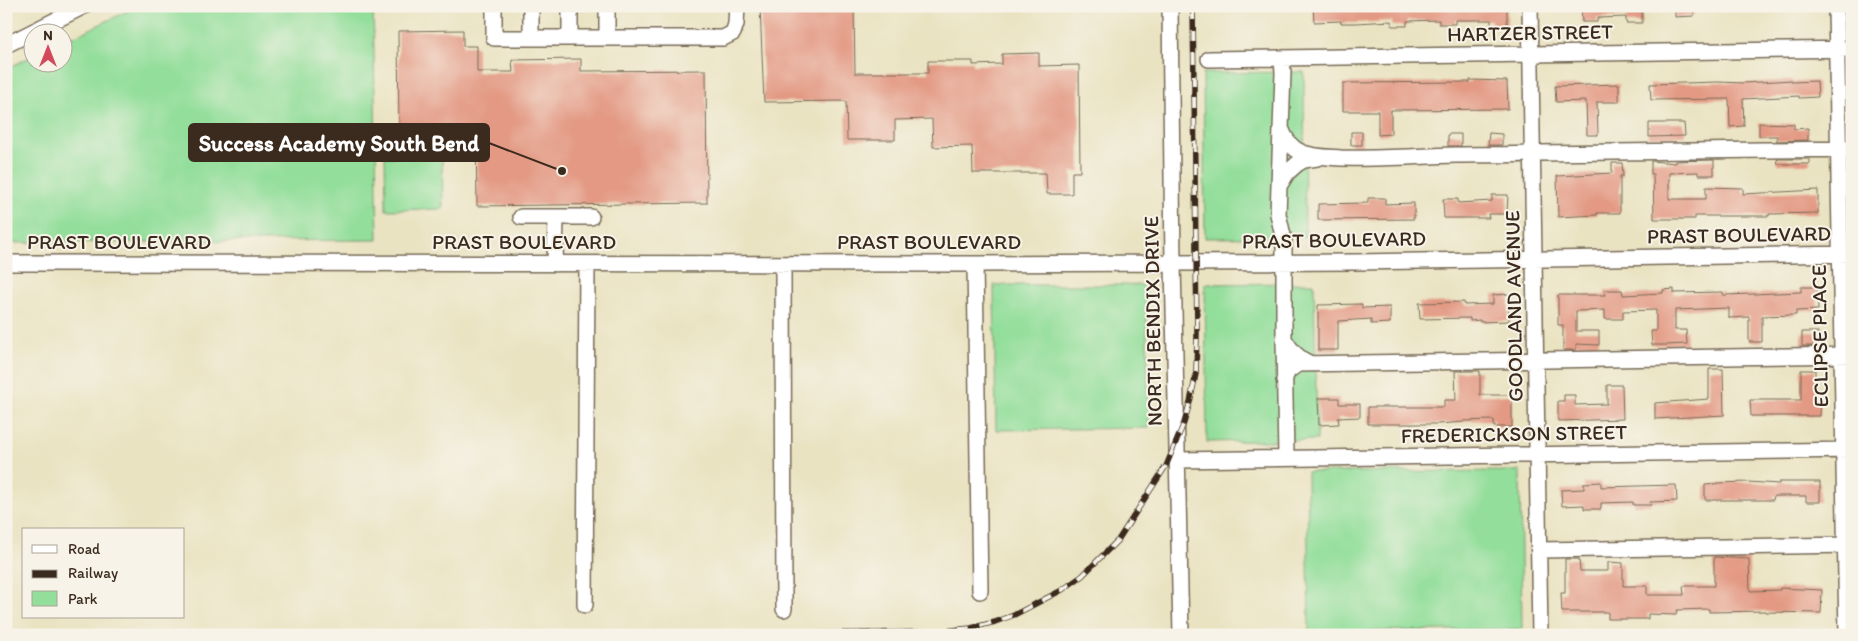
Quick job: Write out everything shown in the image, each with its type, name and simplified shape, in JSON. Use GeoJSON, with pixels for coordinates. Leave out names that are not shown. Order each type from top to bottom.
{"type":"FeatureCollection","features":[{"type":"Feature","properties":{"kind":"street"},"geometry":{"type":"LineString","coordinates":[[494,6],[494,38],[723,38],[733,33],[736,24],[737,6]]}},
{"type":"Feature","properties":{"kind":"street"},"geometry":{"type":"LineString","coordinates":[[531,6],[531,38]]}},
{"type":"Feature","properties":{"kind":"street"},"geometry":{"type":"LineString","coordinates":[[570,6],[570,38]]}},
{"type":"Feature","properties":{"kind":"street"},"geometry":{"type":"LineString","coordinates":[[607,6],[607,38]]}},
{"type":"Feature","properties":{"kind":"street","name":"NORTH BENDIX DRIVE"},"geometry":{"type":"LineString","coordinates":[[1170,6],[1181,635]]}},
{"type":"Feature","properties":{"kind":"street","name":"GOODLAND AVENUE"},"geometry":{"type":"LineString","coordinates":[[1530,6],[1540,635]]}},
{"type":"Feature","properties":{"kind":"street","name":"ECLIPSE PLACE"},"geometry":{"type":"LineString","coordinates":[[1836,6],[1844,49],[1848,450],[1846,635]]}},
{"type":"Feature","properties":{"kind":"street"},"geometry":{"type":"LineString","coordinates":[[6,45],[83,7]]}},
{"type":"Feature","properties":{"kind":"street","name":"HARTZER STREET"},"geometry":{"type":"LineString","coordinates":[[1209,58],[1844,49]]}},
{"type":"Feature","properties":{"kind":"street"},"geometry":{"type":"LineString","coordinates":[[1282,58],[1278,204],[1284,240],[1286,458]]}},
{"type":"Feature","properties":{"kind":"street"},"geometry":{"type":"LineString","coordinates":[[1281,128],[1286,140],[1303,154],[1364,159],[1455,154],[1845,149]]}},
{"type":"Feature","properties":{"kind":"street"},"geometry":{"type":"LineString","coordinates":[[1279,186],[1287,173],[1297,164],[1304,160],[1323,157]]}},
{"type":"Feature","properties":{"kind":"street"},"geometry":{"type":"LineString","coordinates":[[521,217],[591,217]]}},
{"type":"Feature","properties":{"kind":"street"},"geometry":{"type":"LineString","coordinates":[[555,264],[556,217]]}},
{"type":"Feature","properties":{"kind":"street","name":"PRAST BOULEVARD"},"geometry":{"type":"LineString","coordinates":[[6,263],[975,264],[1284,262],[1846,254]]}},
{"type":"Feature","properties":{"kind":"street"},"geometry":{"type":"LineString","coordinates":[[584,604],[587,264]]}},
{"type":"Feature","properties":{"kind":"street"},"geometry":{"type":"LineString","coordinates":[[783,264],[784,609]]}},
{"type":"Feature","properties":{"kind":"street"},"geometry":{"type":"LineString","coordinates":[[975,264],[980,591]]}},
{"type":"Feature","properties":{"kind":"street"},"geometry":{"type":"LineString","coordinates":[[1284,340],[1300,359],[1309,363]]}},
{"type":"Feature","properties":{"kind":"street"},"geometry":{"type":"LineString","coordinates":[[1284,380],[1291,368],[1298,364],[1309,363],[1744,355],[1847,355]]}},
{"type":"Feature","properties":{"kind":"street","name":"FREDERICKSON STREET"},"geometry":{"type":"LineString","coordinates":[[1177,460],[1848,450]]}},
{"type":"Feature","properties":{"kind":"street"},"geometry":{"type":"LineString","coordinates":[[1539,550],[1848,545]]}},
{"type":"Feature","properties":{"kind":"green space"},"geometry":{"type":"Polygon","coordinates":[[[138,6],[373,6],[378,240],[6,243],[6,69],[22,61],[22,72],[72,72],[72,38],[138,6]]]}},
{"type":"Feature","properties":{"kind":"green space"},"geometry":{"type":"Polygon","coordinates":[[[1304,72],[1305,237],[1205,238],[1203,73],[1304,72]]]}},
{"type":"Feature","properties":{"kind":"green space"},"geometry":{"type":"Polygon","coordinates":[[[442,156],[443,209],[386,210],[385,157],[442,156]]]}},
{"type":"Feature","properties":{"kind":"green space"},"geometry":{"type":"Polygon","coordinates":[[[1314,283],[1317,440],[1207,442],[1205,284],[1314,283]]]}},
{"type":"Feature","properties":{"kind":"green space"},"geometry":{"type":"Polygon","coordinates":[[[994,285],[1142,285],[1146,290],[1149,428],[996,430],[994,285]]]}},
{"type":"Feature","properties":{"kind":"green space"},"geometry":{"type":"Polygon","coordinates":[[[1520,471],[1522,629],[1309,632],[1307,472],[1520,471]]]}},
{"type":"Feature","properties":{"kind":"building"},"geometry":{"type":"Polygon","coordinates":[[[760,6],[854,6],[855,73],[928,73],[928,61],[973,61],[973,65],[1002,64],[1002,54],[1039,53],[1039,66],[1079,65],[1080,172],[1072,172],[1072,194],[1047,194],[1046,173],[973,173],[972,146],[933,147],[932,119],[895,120],[895,140],[847,140],[846,101],[764,102],[760,6]]]}},
{"type":"Feature","properties":{"kind":"building"},"geometry":{"type":"Polygon","coordinates":[[[1313,6],[1507,6],[1507,26],[1491,26],[1491,20],[1455,20],[1455,24],[1439,24],[1439,20],[1407,21],[1407,26],[1392,26],[1392,21],[1356,23],[1341,23],[1341,21],[1314,22],[1313,6]]]}},
{"type":"Feature","properties":{"kind":"building"},"geometry":{"type":"Polygon","coordinates":[[[1581,6],[1642,6],[1642,23],[1626,23],[1626,17],[1597,18],[1597,22],[1582,22],[1581,6]]]}},
{"type":"Feature","properties":{"kind":"building"},"geometry":{"type":"Polygon","coordinates":[[[1675,6],[1694,6],[1694,16],[1675,17],[1675,6]]]}},
{"type":"Feature","properties":{"kind":"building"},"geometry":{"type":"Polygon","coordinates":[[[463,30],[463,46],[477,46],[477,72],[513,72],[512,60],[581,59],[581,71],[706,70],[707,203],[477,206],[476,131],[399,132],[398,31],[463,30]]]}},
{"type":"Feature","properties":{"kind":"building"},"geometry":{"type":"Polygon","coordinates":[[[1470,80],[1507,81],[1508,109],[1391,110],[1391,134],[1378,135],[1378,111],[1343,111],[1343,83],[1470,82],[1470,80]]]}},
{"type":"Feature","properties":{"kind":"building"},"geometry":{"type":"Polygon","coordinates":[[[1792,80],[1792,82],[1817,81],[1818,97],[1799,98],[1799,96],[1743,99],[1744,126],[1730,127],[1729,99],[1651,100],[1650,84],[1744,83],[1792,80]]]}},
{"type":"Feature","properties":{"kind":"building"},"geometry":{"type":"Polygon","coordinates":[[[1619,84],[1619,102],[1597,102],[1598,135],[1587,135],[1586,101],[1556,102],[1555,86],[1619,84]]]}},
{"type":"Feature","properties":{"kind":"building"},"geometry":{"type":"Polygon","coordinates":[[[1649,123],[1684,123],[1685,136],[1649,137],[1649,123]]]}},
{"type":"Feature","properties":{"kind":"building"},"geometry":{"type":"Polygon","coordinates":[[[1759,123],[1794,124],[1794,129],[1808,128],[1808,140],[1777,141],[1777,136],[1759,136],[1759,123]]]}},
{"type":"Feature","properties":{"kind":"building"},"geometry":{"type":"Polygon","coordinates":[[[1351,132],[1362,132],[1362,145],[1351,145],[1351,132]]]}},
{"type":"Feature","properties":{"kind":"building"},"geometry":{"type":"Polygon","coordinates":[[[1489,133],[1502,134],[1502,145],[1488,145],[1489,133]]]}},
{"type":"Feature","properties":{"kind":"building"},"geometry":{"type":"Polygon","coordinates":[[[1448,134],[1461,134],[1461,146],[1448,146],[1448,134]]]}},
{"type":"Feature","properties":{"kind":"building"},"geometry":{"type":"Polygon","coordinates":[[[1777,159],[1810,159],[1810,164],[1778,164],[1777,159]]]}},
{"type":"Feature","properties":{"kind":"building"},"geometry":{"type":"Polygon","coordinates":[[[1714,160],[1714,175],[1698,175],[1698,172],[1669,173],[1669,199],[1706,199],[1706,187],[1743,188],[1743,194],[1818,190],[1818,213],[1654,219],[1651,161],[1675,163],[1675,161],[1714,160]]]}},
{"type":"Feature","properties":{"kind":"building"},"geometry":{"type":"Polygon","coordinates":[[[1612,163],[1622,163],[1623,176],[1620,176],[1620,213],[1558,217],[1557,176],[1612,173],[1612,163]]]}},
{"type":"Feature","properties":{"kind":"building"},"geometry":{"type":"Polygon","coordinates":[[[1492,195],[1508,195],[1507,214],[1488,214],[1489,218],[1444,218],[1443,199],[1458,199],[1458,203],[1492,201],[1492,195]]]}},
{"type":"Feature","properties":{"kind":"building"},"geometry":{"type":"Polygon","coordinates":[[[1368,198],[1385,198],[1385,204],[1414,203],[1414,219],[1318,220],[1318,204],[1368,203],[1368,198]]]}},
{"type":"Feature","properties":{"kind":"building"},"geometry":{"type":"Polygon","coordinates":[[[1801,287],[1817,287],[1818,310],[1796,311],[1796,315],[1762,316],[1762,342],[1749,342],[1749,317],[1729,318],[1729,308],[1675,310],[1675,330],[1686,330],[1687,344],[1665,345],[1652,345],[1651,331],[1656,331],[1656,310],[1623,311],[1623,319],[1605,319],[1605,310],[1576,311],[1576,331],[1599,331],[1599,345],[1576,344],[1576,350],[1563,350],[1563,325],[1558,325],[1558,295],[1605,295],[1605,290],[1622,290],[1623,295],[1663,293],[1663,290],[1674,289],[1674,293],[1723,292],[1723,295],[1801,292],[1801,287]]]}},
{"type":"Feature","properties":{"kind":"building"},"geometry":{"type":"Polygon","coordinates":[[[1509,294],[1509,321],[1480,322],[1480,320],[1470,321],[1470,318],[1420,319],[1419,303],[1464,302],[1464,305],[1493,304],[1493,295],[1509,294]]]}},
{"type":"Feature","properties":{"kind":"building"},"geometry":{"type":"Polygon","coordinates":[[[1362,304],[1362,308],[1390,307],[1390,323],[1371,324],[1371,319],[1338,321],[1338,350],[1318,350],[1318,305],[1362,304]]]}},
{"type":"Feature","properties":{"kind":"building"},"geometry":{"type":"Polygon","coordinates":[[[1802,332],[1818,332],[1818,346],[1802,346],[1802,332]]]}},
{"type":"Feature","properties":{"kind":"building"},"geometry":{"type":"Polygon","coordinates":[[[1709,369],[1723,369],[1724,415],[1655,419],[1655,403],[1709,399],[1709,369]]]}},
{"type":"Feature","properties":{"kind":"building"},"geometry":{"type":"Polygon","coordinates":[[[1801,370],[1815,370],[1815,390],[1821,390],[1820,416],[1751,416],[1750,400],[1801,400],[1801,370]]]}},
{"type":"Feature","properties":{"kind":"building"},"geometry":{"type":"Polygon","coordinates":[[[1455,371],[1480,371],[1480,395],[1512,395],[1512,427],[1494,427],[1494,420],[1438,424],[1368,424],[1368,407],[1444,407],[1444,400],[1456,400],[1455,371]]]}},
{"type":"Feature","properties":{"kind":"building"},"geometry":{"type":"Polygon","coordinates":[[[1607,385],[1622,385],[1623,419],[1558,421],[1558,401],[1564,401],[1564,395],[1575,395],[1575,405],[1607,404],[1607,385]]]}},
{"type":"Feature","properties":{"kind":"building"},"geometry":{"type":"Polygon","coordinates":[[[1318,398],[1339,398],[1339,404],[1360,404],[1360,417],[1338,418],[1339,424],[1319,425],[1318,398]]]}},
{"type":"Feature","properties":{"kind":"building"},"geometry":{"type":"Polygon","coordinates":[[[1601,482],[1601,487],[1676,485],[1677,501],[1650,502],[1651,505],[1633,505],[1633,502],[1601,503],[1601,509],[1584,509],[1584,505],[1562,506],[1561,490],[1584,489],[1584,483],[1601,482]]]}},
{"type":"Feature","properties":{"kind":"building"},"geometry":{"type":"Polygon","coordinates":[[[1748,482],[1779,484],[1779,482],[1820,482],[1820,502],[1806,502],[1806,496],[1774,496],[1773,500],[1705,500],[1705,485],[1748,482]]]}},
{"type":"Feature","properties":{"kind":"building"},"geometry":{"type":"Polygon","coordinates":[[[1714,557],[1749,559],[1750,591],[1780,590],[1780,588],[1822,590],[1821,613],[1766,611],[1709,612],[1709,609],[1677,610],[1676,615],[1648,614],[1648,619],[1608,619],[1608,612],[1562,612],[1561,593],[1565,593],[1565,559],[1579,559],[1580,571],[1608,571],[1608,562],[1623,563],[1623,586],[1647,586],[1647,595],[1684,595],[1683,586],[1714,586],[1714,557]]]}},
{"type":"Feature","properties":{"kind":"railway"},"geometry":{"type":"LineString","coordinates":[[717,635],[934,632],[971,628],[1014,615],[1062,590],[1082,576],[1118,540],[1166,466],[1184,423],[1196,374],[1193,6]]}},
{"type":"Feature","properties":{"kind":"place","name":"Success Academy South Bend"},"geometry":{"type":"Point","coordinates":[562,171]}}]}
